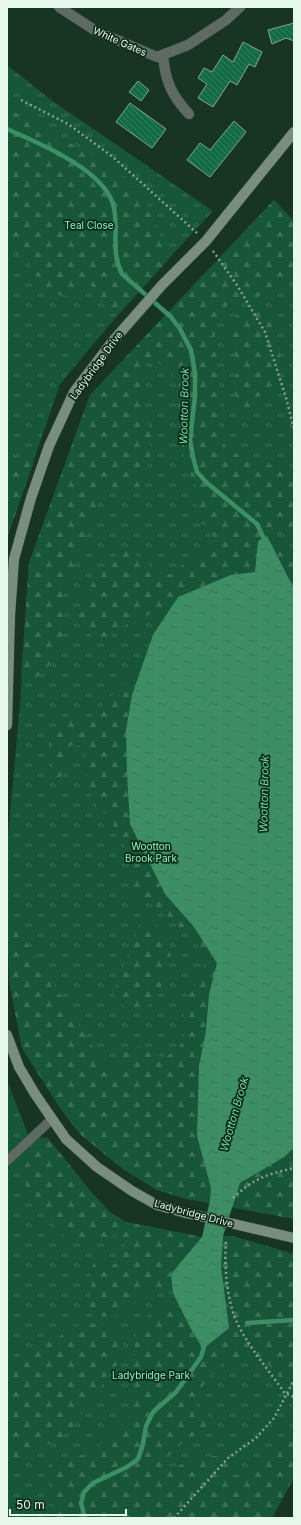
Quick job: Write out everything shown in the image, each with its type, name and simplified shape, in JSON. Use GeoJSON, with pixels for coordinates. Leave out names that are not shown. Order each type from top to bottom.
{"type":"FeatureCollection","features":[{"type":"Feature","properties":{"kind":"street","name":"White Gates"},"geometry":{"type":"LineString","coordinates":[[59,7],[96,31],[157,57],[163,55]]}},
{"type":"Feature","properties":{"kind":"street"},"geometry":{"type":"LineString","coordinates":[[189,114],[179,103],[166,78],[163,55],[188,44],[226,20],[240,7]]}},
{"type":"Feature","properties":{"kind":"street","name":"Ladybridge Drive"},"geometry":{"type":"LineString","coordinates":[[7,725],[11,559],[49,446],[74,392],[112,342],[162,285],[206,241],[294,132]]}},
{"type":"Feature","properties":{"kind":"street","name":"Ladybridge Drive"},"geometry":{"type":"LineString","coordinates":[[7,1036],[19,1067],[52,1119],[66,1138],[96,1166],[132,1191],[157,1205],[294,1238]]}},
{"type":"Feature","properties":{"kind":"lane"},"geometry":{"type":"LineString","coordinates":[[7,1161],[52,1119]]}},
{"type":"Feature","properties":{"kind":"path"},"geometry":{"type":"LineString","coordinates":[[21,100],[68,124],[113,157],[206,241],[237,285],[265,332],[287,401],[294,430]]}},
{"type":"Feature","properties":{"kind":"path"},"geometry":{"type":"LineString","coordinates":[[233,1198],[247,1184],[268,1174],[294,1168]]}},
{"type":"Feature","properties":{"kind":"path"},"geometry":{"type":"LineString","coordinates":[[226,1242],[224,1259],[235,1318],[246,1337],[286,1395],[294,1397]]}},
{"type":"Feature","properties":{"kind":"path"},"geometry":{"type":"LineString","coordinates":[[174,1518],[228,1458],[256,1438],[274,1418],[294,1380]]}},
{"type":"Feature","properties":{"kind":"green space","name":"Teal Close"},"geometry":{"type":"Polygon","coordinates":[[[7,65],[54,102],[213,211],[133,297],[60,384],[7,538],[7,65]]]}},
{"type":"Feature","properties":{"kind":"green space"},"geometry":{"type":"Polygon","coordinates":[[[7,107],[24,119],[91,154],[119,172],[139,192],[144,200],[156,224],[169,259],[119,314],[97,297],[88,278],[75,296],[57,295],[38,280],[29,262],[7,247],[7,107]]]}},
{"type":"Feature","properties":{"kind":"green space","name":"Wootton Brook Park"},"geometry":{"type":"Polygon","coordinates":[[[274,200],[294,221],[294,1219],[187,1199],[157,1190],[123,1169],[80,1134],[60,1108],[22,1048],[9,981],[7,898],[7,847],[20,704],[29,563],[90,395],[274,200]]]}},
{"type":"Feature","properties":{"kind":"green space"},"geometry":{"type":"Polygon","coordinates":[[[274,200],[294,221],[294,286],[288,282],[267,290],[255,299],[241,304],[228,301],[225,317],[214,323],[220,400],[218,432],[227,449],[249,460],[269,465],[291,475],[294,484],[294,524],[283,534],[271,534],[258,541],[255,572],[231,575],[178,597],[162,621],[154,613],[136,619],[115,630],[110,640],[95,638],[81,627],[78,610],[94,580],[110,559],[128,549],[160,574],[173,574],[189,559],[209,551],[217,544],[211,530],[196,518],[197,490],[186,466],[179,428],[176,385],[170,371],[159,363],[150,360],[143,368],[139,404],[152,433],[150,459],[140,487],[122,492],[102,490],[93,519],[63,592],[65,622],[60,642],[47,670],[32,681],[21,677],[29,563],[90,395],[274,200]]]}},
{"type":"Feature","properties":{"kind":"green space"},"geometry":{"type":"Polygon","coordinates":[[[255,302],[267,310],[275,327],[280,356],[273,383],[256,399],[250,410],[238,404],[233,385],[240,363],[226,340],[233,322],[239,313],[255,302]]]}},
{"type":"Feature","properties":{"kind":"green space"},"geometry":{"type":"Polygon","coordinates":[[[7,455],[34,461],[7,538],[7,455]]]}},
{"type":"Feature","properties":{"kind":"green space"},"geometry":{"type":"Polygon","coordinates":[[[294,551],[294,589],[275,552],[294,551]]]}},
{"type":"Feature","properties":{"kind":"green space"},"geometry":{"type":"Polygon","coordinates":[[[143,664],[132,695],[126,730],[130,824],[165,894],[189,921],[182,929],[153,904],[137,901],[129,890],[133,873],[126,849],[108,815],[96,809],[89,793],[82,746],[71,745],[67,763],[60,778],[52,775],[50,762],[49,738],[58,723],[69,718],[80,721],[92,720],[107,700],[143,664]]]}},
{"type":"Feature","properties":{"kind":"green space"},"geometry":{"type":"Polygon","coordinates":[[[153,921],[167,938],[171,958],[160,990],[141,1013],[124,1006],[113,995],[140,922],[153,921]]]}},
{"type":"Feature","properties":{"kind":"green space"},"geometry":{"type":"Polygon","coordinates":[[[14,927],[36,956],[107,1068],[117,1068],[125,1052],[139,1046],[164,1058],[178,1049],[184,1038],[184,1006],[205,964],[195,938],[199,935],[217,963],[209,994],[206,1031],[199,1066],[197,1136],[211,1188],[210,1200],[207,1202],[187,1199],[157,1190],[123,1169],[80,1134],[60,1108],[22,1048],[9,981],[8,929],[14,927]]]}},
{"type":"Feature","properties":{"kind":"green space","name":"Ladybridge Park"},"geometry":{"type":"Polygon","coordinates":[[[7,1081],[28,1134],[33,1137],[47,1138],[92,1193],[111,1213],[126,1222],[202,1237],[232,1236],[294,1254],[294,1477],[272,1518],[7,1518],[7,1081]]]}},
{"type":"Feature","properties":{"kind":"green space"},"geometry":{"type":"Polygon","coordinates":[[[48,1138],[92,1193],[111,1213],[126,1222],[202,1237],[171,1274],[173,1293],[190,1327],[204,1348],[229,1328],[221,1267],[223,1236],[232,1236],[294,1254],[294,1369],[283,1384],[267,1361],[224,1361],[202,1387],[192,1402],[210,1417],[205,1429],[182,1443],[164,1461],[168,1469],[178,1466],[198,1456],[219,1456],[232,1469],[234,1477],[260,1462],[274,1449],[283,1446],[287,1436],[294,1432],[294,1477],[272,1518],[54,1518],[52,1493],[48,1478],[49,1466],[56,1459],[84,1455],[98,1447],[105,1438],[120,1428],[129,1418],[130,1399],[127,1382],[133,1367],[135,1335],[144,1319],[171,1300],[173,1294],[157,1289],[145,1292],[130,1308],[114,1317],[98,1316],[88,1304],[92,1288],[89,1273],[94,1263],[104,1259],[115,1264],[123,1259],[125,1243],[118,1234],[81,1244],[64,1236],[54,1225],[42,1202],[29,1190],[22,1178],[30,1155],[37,1146],[48,1138]]]}},
{"type":"Feature","properties":{"kind":"green space"},"geometry":{"type":"Polygon","coordinates":[[[294,1148],[294,1162],[287,1165],[282,1180],[294,1183],[294,1219],[230,1206],[240,1183],[284,1157],[294,1148]]]}},
{"type":"Feature","properties":{"kind":"green space"},"geometry":{"type":"Polygon","coordinates":[[[92,1323],[107,1325],[119,1330],[124,1340],[123,1358],[105,1378],[98,1393],[83,1410],[72,1428],[61,1438],[26,1455],[14,1458],[7,1457],[7,1371],[13,1360],[36,1345],[54,1340],[74,1327],[92,1323]]]}},
{"type":"Feature","properties":{"kind":"water"},"geometry":{"type":"Polygon","coordinates":[[[267,536],[294,589],[294,1148],[284,1157],[240,1183],[223,1236],[221,1267],[229,1328],[203,1349],[173,1293],[171,1274],[202,1237],[210,1200],[211,1188],[197,1136],[199,1066],[206,1031],[209,994],[217,963],[194,927],[165,894],[130,824],[126,730],[132,695],[153,635],[178,597],[231,575],[255,572],[258,541],[267,536]]]}},
{"type":"Feature","properties":{"kind":"building"},"geometry":{"type":"Polygon","coordinates":[[[294,23],[294,41],[286,38],[272,44],[268,30],[294,23]]]}},
{"type":"Feature","properties":{"kind":"building"},"geometry":{"type":"Polygon","coordinates":[[[243,42],[262,52],[255,67],[249,64],[237,85],[230,81],[213,107],[198,98],[207,84],[198,78],[204,68],[212,72],[223,55],[233,62],[243,42]]]}},
{"type":"Feature","properties":{"kind":"building"},"geometry":{"type":"Polygon","coordinates":[[[138,81],[149,90],[141,101],[129,92],[138,81]]]}},
{"type":"Feature","properties":{"kind":"building"},"geometry":{"type":"Polygon","coordinates":[[[130,103],[166,129],[152,148],[116,122],[130,103]]]}},
{"type":"Feature","properties":{"kind":"building"},"geometry":{"type":"Polygon","coordinates":[[[234,121],[246,132],[210,177],[187,160],[200,143],[210,150],[234,121]]]}},
{"type":"Feature","properties":{"kind":"waterway","name":"Wootton Brook"},"geometry":{"type":"LineString","coordinates":[[7,129],[53,150],[86,170],[99,182],[109,195],[114,208],[116,225],[116,257],[122,274],[171,317],[180,329],[191,350],[195,373],[195,396],[190,440],[197,472],[207,483],[257,524],[266,543]]}},
{"type":"Feature","properties":{"kind":"waterway"},"geometry":{"type":"LineString","coordinates":[[247,1323],[294,1320]]}},
{"type":"Feature","properties":{"kind":"waterway","name":"Wootton Brook"},"geometry":{"type":"LineString","coordinates":[[85,1518],[81,1503],[84,1492],[93,1483],[127,1467],[138,1459],[143,1444],[146,1426],[153,1412],[176,1392],[201,1357],[205,1343]]}}]}
